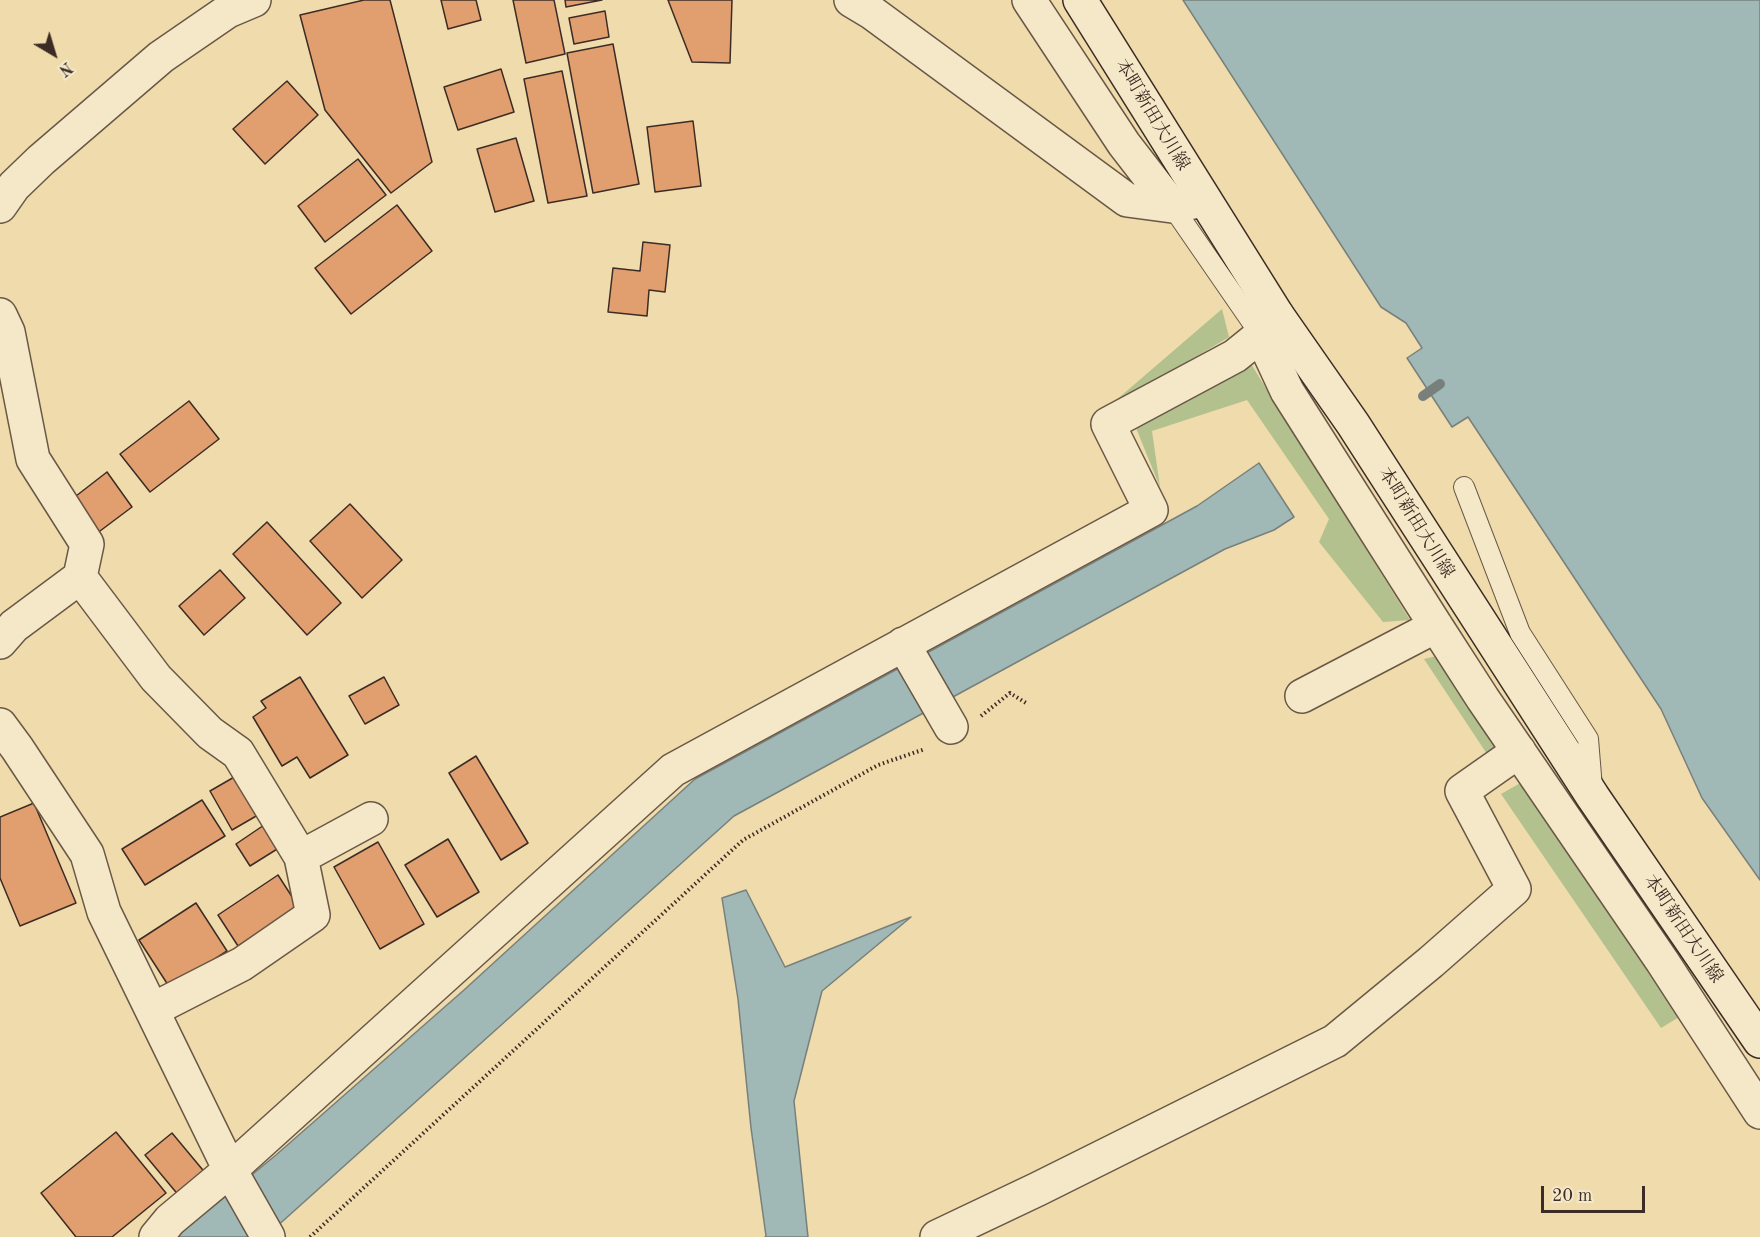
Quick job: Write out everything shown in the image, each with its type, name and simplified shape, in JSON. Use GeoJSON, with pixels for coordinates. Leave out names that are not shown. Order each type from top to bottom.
{"type":"FeatureCollection","features":[{"type":"Feature","properties":{"kind":"street"},"geometry":{"type":"LineString","coordinates":[[0,206],[14,186],[41,160],[161,57],[228,11],[254,0]]}},
{"type":"Feature","properties":{"kind":"street"},"geometry":{"type":"LineString","coordinates":[[851,0],[871,12],[1127,200],[1172,206],[1204,200]]}},
{"type":"Feature","properties":{"kind":"street"},"geometry":{"type":"LineString","coordinates":[[1029,0],[1124,144],[1172,206]]}},
{"type":"Feature","properties":{"kind":"street","name":"本町新田大川線"},"geometry":{"type":"LineString","coordinates":[[1080,0],[1132,80],[1204,200],[1269,325],[1353,424],[1593,797],[1760,1041]]}},
{"type":"Feature","properties":{"kind":"street"},"geometry":{"type":"LineString","coordinates":[[0,315],[8,332],[33,459],[87,544],[80,578],[14,626],[0,642]]}},
{"type":"Feature","properties":{"kind":"street"},"geometry":{"type":"LineString","coordinates":[[156,1237],[170,1220],[230,1170],[673,770],[1151,510],[1108,424],[1235,356],[1269,325],[1287,391],[1436,626],[1662,961],[1760,1112]]}},
{"type":"Feature","properties":{"kind":"street"},"geometry":{"type":"LineString","coordinates":[[80,578],[156,678],[210,733],[238,753],[301,857],[313,915],[242,964],[152,1010]]}},
{"type":"Feature","properties":{"kind":"street"},"geometry":{"type":"LineString","coordinates":[[1302,696],[1436,626]]}},
{"type":"Feature","properties":{"kind":"street"},"geometry":{"type":"LineString","coordinates":[[903,644],[951,727]]}},
{"type":"Feature","properties":{"kind":"street"},"geometry":{"type":"LineString","coordinates":[[0,725],[87,854],[104,912],[230,1170],[268,1237]]}},
{"type":"Feature","properties":{"kind":"street"},"geometry":{"type":"LineString","coordinates":[[937,1237],[1038,1190],[1335,1041],[1422,969],[1514,889],[1462,791],[1519,751]]}},
{"type":"Feature","properties":{"kind":"street"},"geometry":{"type":"LineString","coordinates":[[301,857],[371,819]]}},
{"type":"Feature","properties":{"kind":"street"},"geometry":{"type":"LineString","coordinates":[[1662,961],[1690,941]]}},
{"type":"Feature","properties":{"kind":"lane"},"geometry":{"type":"LineString","coordinates":[[1172,206],[1269,325]]}},
{"type":"Feature","properties":{"kind":"lane"},"geometry":{"type":"LineString","coordinates":[[1464,487],[1520,633],[1588,739],[1593,797]]}},
{"type":"Feature","properties":{"kind":"path"},"geometry":{"type":"LineString","coordinates":[[310,1237],[743,840],[878,765],[934,745],[951,727],[974,720],[1010,693],[1026,703]]}},
{"type":"Feature","properties":{"kind":"green space"},"geometry":{"type":"Polygon","coordinates":[[[1222,309],[1229,337],[1100,414],[1222,309]]]}},
{"type":"Feature","properties":{"kind":"green space"},"geometry":{"type":"Polygon","coordinates":[[[1251,364],[1410,620],[1383,622],[1319,542],[1329,519],[1247,400],[1152,431],[1160,487],[1136,428],[1251,364]]]}},
{"type":"Feature","properties":{"kind":"green space"},"geometry":{"type":"Polygon","coordinates":[[[1441,655],[1501,740],[1489,757],[1424,659],[1441,655]]]}},
{"type":"Feature","properties":{"kind":"green space"},"geometry":{"type":"Polygon","coordinates":[[[1524,781],[1684,1014],[1661,1028],[1501,794],[1524,781]]]}},
{"type":"Feature","properties":{"kind":"water"},"geometry":{"type":"Polygon","coordinates":[[[1183,0],[1760,0],[1760,880],[1702,798],[1661,709],[1468,417],[1452,427],[1407,358],[1422,348],[1406,323],[1381,307],[1183,0]]]}},
{"type":"Feature","properties":{"kind":"water"},"geometry":{"type":"Polygon","coordinates":[[[1259,463],[1294,517],[1274,530],[1225,549],[734,816],[265,1237],[176,1237],[276,1155],[464,990],[695,779],[1197,506],[1259,463]]]}},
{"type":"Feature","properties":{"kind":"water"},"geometry":{"type":"Polygon","coordinates":[[[746,890],[785,967],[911,917],[822,991],[794,1101],[808,1237],[765,1237],[738,999],[722,898],[746,890]]]}},
{"type":"Feature","properties":{"kind":"building"},"geometry":{"type":"Polygon","coordinates":[[[364,0],[390,0],[432,162],[391,193],[325,110],[300,15],[364,0]]]}},
{"type":"Feature","properties":{"kind":"building"},"geometry":{"type":"Polygon","coordinates":[[[441,0],[476,0],[481,20],[448,29],[441,0]]]}},
{"type":"Feature","properties":{"kind":"building"},"geometry":{"type":"Polygon","coordinates":[[[513,0],[554,0],[565,54],[526,63],[513,0]]]}},
{"type":"Feature","properties":{"kind":"building"},"geometry":{"type":"Polygon","coordinates":[[[565,0],[602,0],[566,7],[565,0]]]}},
{"type":"Feature","properties":{"kind":"building"},"geometry":{"type":"Polygon","coordinates":[[[668,0],[732,0],[730,63],[692,62],[668,0]]]}},
{"type":"Feature","properties":{"kind":"building"},"geometry":{"type":"Polygon","coordinates":[[[605,11],[609,37],[574,44],[569,18],[605,11]]]}},
{"type":"Feature","properties":{"kind":"building"},"geometry":{"type":"Polygon","coordinates":[[[613,44],[639,184],[593,193],[567,53],[613,44]]]}},
{"type":"Feature","properties":{"kind":"building"},"geometry":{"type":"Polygon","coordinates":[[[501,69],[514,112],[458,130],[444,87],[501,69]]]}},
{"type":"Feature","properties":{"kind":"building"},"geometry":{"type":"Polygon","coordinates":[[[562,71],[587,196],[548,203],[524,79],[562,71]]]}},
{"type":"Feature","properties":{"kind":"building"},"geometry":{"type":"Polygon","coordinates":[[[287,81],[318,115],[265,164],[233,129],[287,81]]]}},
{"type":"Feature","properties":{"kind":"building"},"geometry":{"type":"Polygon","coordinates":[[[693,121],[701,186],[655,192],[647,127],[693,121]]]}},
{"type":"Feature","properties":{"kind":"building"},"geometry":{"type":"Polygon","coordinates":[[[516,138],[534,201],[495,212],[477,149],[516,138]]]}},
{"type":"Feature","properties":{"kind":"building"},"geometry":{"type":"Polygon","coordinates":[[[358,159],[386,195],[325,242],[298,206],[358,159]]]}},
{"type":"Feature","properties":{"kind":"building"},"geometry":{"type":"Polygon","coordinates":[[[397,205],[432,251],[351,314],[315,268],[397,205]]]}},
{"type":"Feature","properties":{"kind":"building"},"geometry":{"type":"Polygon","coordinates":[[[643,242],[670,245],[665,292],[649,290],[647,316],[608,312],[613,268],[640,271],[643,242]]]}},
{"type":"Feature","properties":{"kind":"building"},"geometry":{"type":"Polygon","coordinates":[[[189,401],[219,439],[150,492],[120,454],[189,401]]]}},
{"type":"Feature","properties":{"kind":"building"},"geometry":{"type":"Polygon","coordinates":[[[107,472],[132,507],[92,537],[67,503],[107,472]]]}},
{"type":"Feature","properties":{"kind":"building"},"geometry":{"type":"Polygon","coordinates":[[[350,504],[402,560],[362,598],[310,541],[350,504]]]}},
{"type":"Feature","properties":{"kind":"building"},"geometry":{"type":"Polygon","coordinates":[[[267,522],[341,603],[307,635],[233,554],[267,522]]]}},
{"type":"Feature","properties":{"kind":"building"},"geometry":{"type":"Polygon","coordinates":[[[220,570],[245,598],[204,635],[179,606],[220,570]]]}},
{"type":"Feature","properties":{"kind":"building"},"geometry":{"type":"Polygon","coordinates":[[[300,677],[348,755],[310,778],[297,757],[282,766],[253,717],[266,708],[261,701],[300,677]]]}},
{"type":"Feature","properties":{"kind":"building"},"geometry":{"type":"Polygon","coordinates":[[[384,677],[399,705],[365,724],[349,696],[384,677]]]}},
{"type":"Feature","properties":{"kind":"building"},"geometry":{"type":"Polygon","coordinates":[[[476,756],[528,843],[501,860],[449,773],[476,756]]]}},
{"type":"Feature","properties":{"kind":"building"},"geometry":{"type":"Polygon","coordinates":[[[236,776],[258,815],[232,830],[210,791],[236,776]]]}},
{"type":"Feature","properties":{"kind":"building"},"geometry":{"type":"Polygon","coordinates":[[[202,800],[225,836],[145,885],[122,849],[202,800]]]}},
{"type":"Feature","properties":{"kind":"building"},"geometry":{"type":"Polygon","coordinates":[[[34,803],[76,903],[20,926],[0,878],[0,817],[34,803]]]}},
{"type":"Feature","properties":{"kind":"building"},"geometry":{"type":"Polygon","coordinates":[[[267,823],[282,846],[250,866],[236,844],[267,823]]]}},
{"type":"Feature","properties":{"kind":"building"},"geometry":{"type":"Polygon","coordinates":[[[448,839],[479,892],[437,917],[405,865],[448,839]]]}},
{"type":"Feature","properties":{"kind":"building"},"geometry":{"type":"Polygon","coordinates":[[[378,842],[424,924],[380,949],[334,867],[378,842]]]}},
{"type":"Feature","properties":{"kind":"building"},"geometry":{"type":"Polygon","coordinates":[[[278,875],[298,906],[238,946],[218,915],[278,875]]]}},
{"type":"Feature","properties":{"kind":"building"},"geometry":{"type":"Polygon","coordinates":[[[196,903],[227,951],[170,988],[139,940],[196,903]]]}},
{"type":"Feature","properties":{"kind":"building"},"geometry":{"type":"Polygon","coordinates":[[[116,1132],[166,1193],[112,1237],[76,1237],[41,1193],[116,1132]]]}},
{"type":"Feature","properties":{"kind":"building"},"geometry":{"type":"Polygon","coordinates":[[[172,1133],[207,1175],[180,1197],[145,1155],[172,1133]]]}},
{"type":"Feature","properties":{"kind":"waterway"},"geometry":{"type":"LineString","coordinates":[[1423,396],[1440,384]]}}]}
